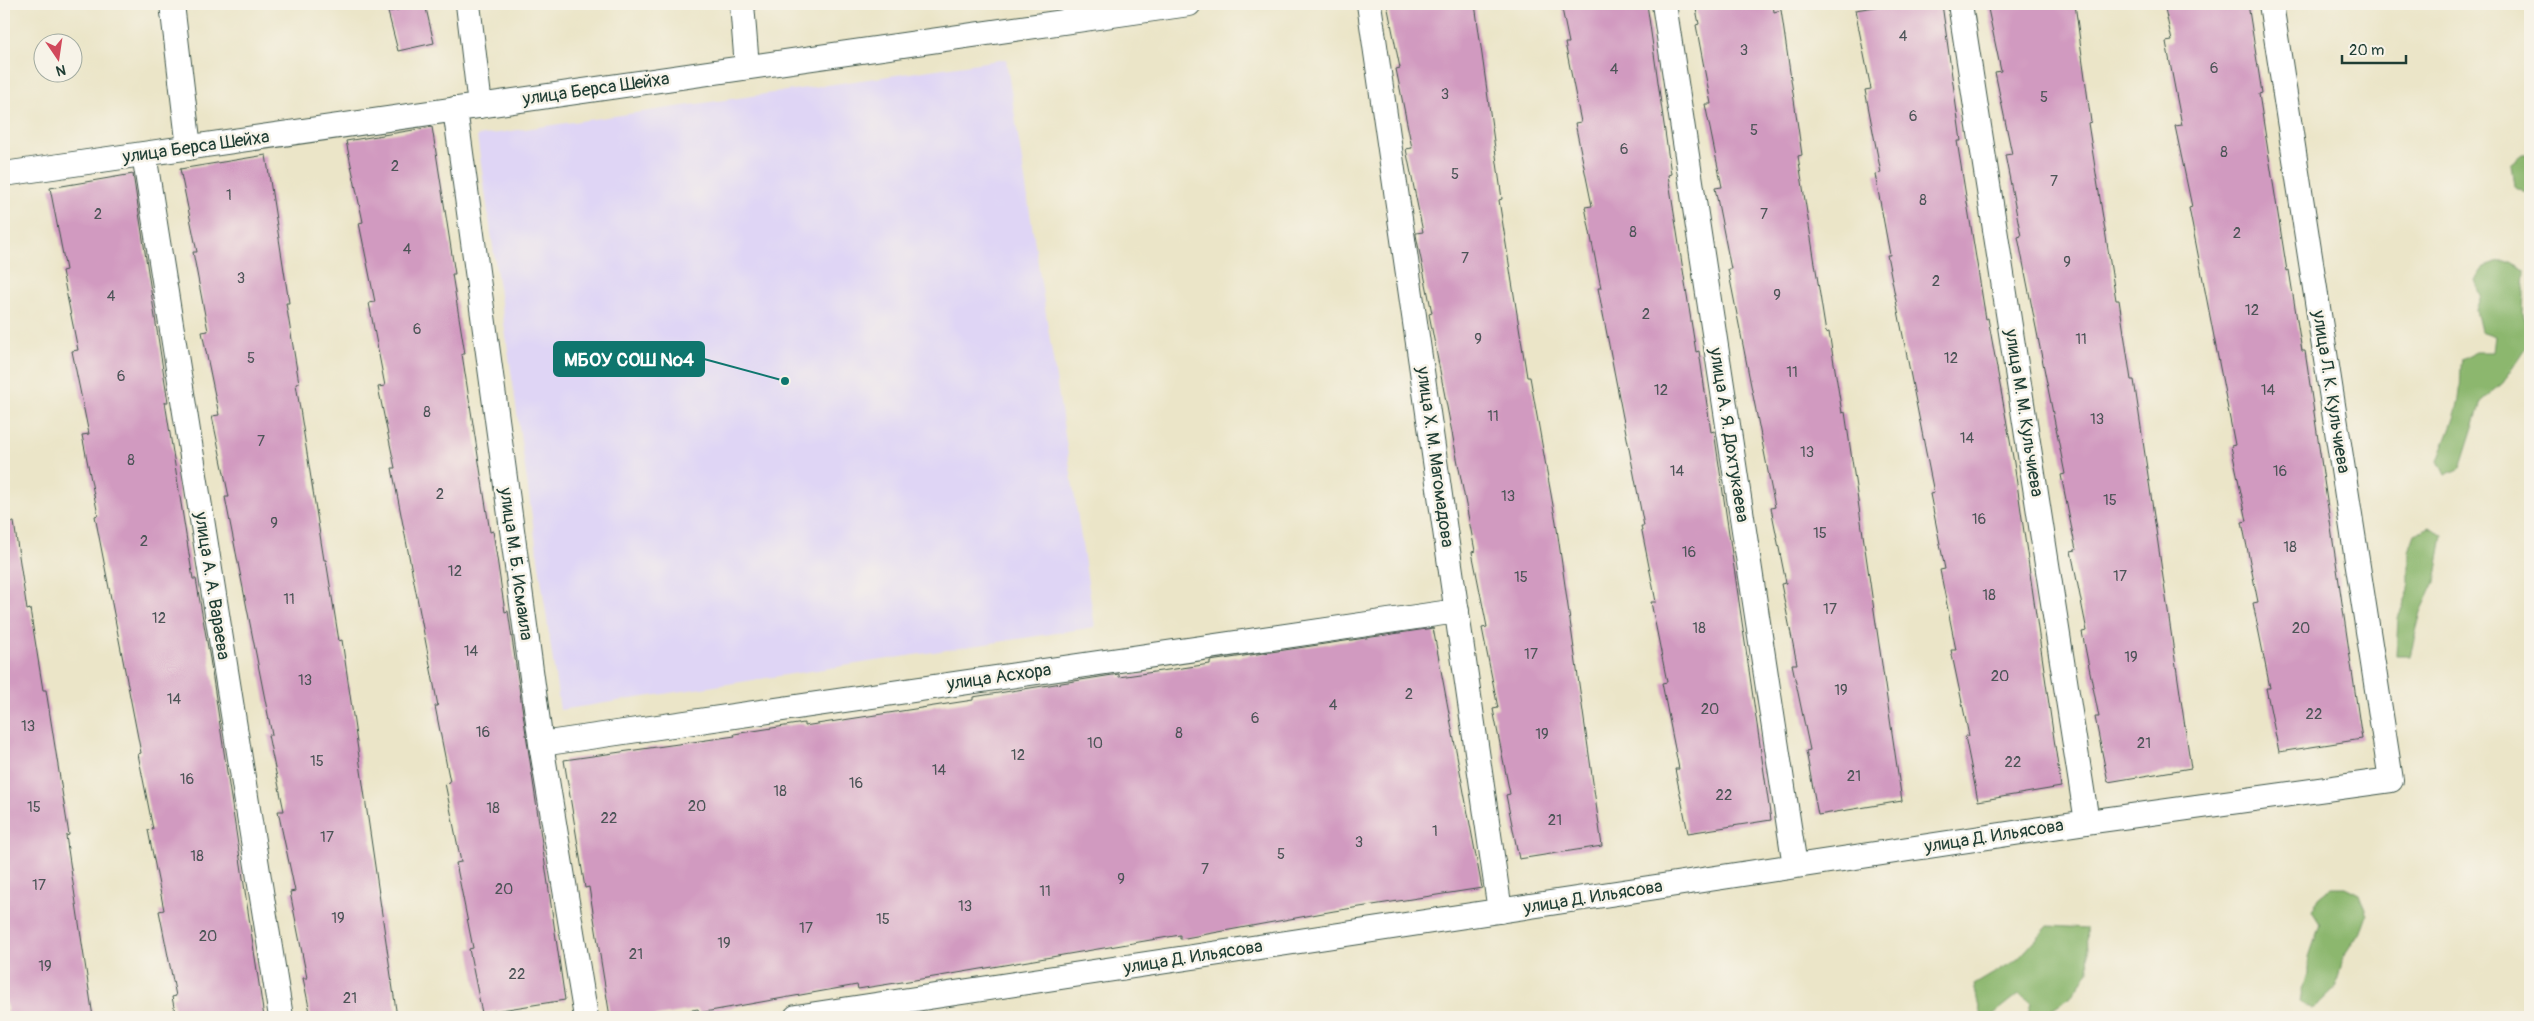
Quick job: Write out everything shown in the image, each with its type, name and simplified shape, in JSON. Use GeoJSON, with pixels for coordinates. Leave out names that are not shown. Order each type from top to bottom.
{"type":"FeatureCollection","features":[{"type":"Feature","properties":{"kind":"street"},"geometry":{"type":"LineString","coordinates":[[172,4],[188,148]]}},
{"type":"Feature","properties":{"kind":"street"},"geometry":{"type":"LineString","coordinates":[[468,4],[480,106]]}},
{"type":"Feature","properties":{"kind":"street"},"geometry":{"type":"LineString","coordinates":[[742,4],[747,68]]}},
{"type":"Feature","properties":{"kind":"street","name":"улица Берса Шейха"},"geometry":{"type":"LineString","coordinates":[[4,174],[747,68],[1050,14],[1189,4]]}},
{"type":"Feature","properties":{"kind":"street","name":"улица Х. М. Магомадова"},"geometry":{"type":"LineString","coordinates":[[1369,4],[1500,911]]}},
{"type":"Feature","properties":{"kind":"street","name":"улица А. Я. Дохтукаева"},"geometry":{"type":"LineString","coordinates":[[1664,4],[1795,866]]}},
{"type":"Feature","properties":{"kind":"street","name":"улица М. М. Кульчиева"},"geometry":{"type":"LineString","coordinates":[[1960,4],[2087,822]]}},
{"type":"Feature","properties":{"kind":"street","name":"улица Л. К. Кульчиева"},"geometry":{"type":"LineString","coordinates":[[2271,4],[2391,780]]}},
{"type":"Feature","properties":{"kind":"street","name":"улица М. Б. Исмаила"},"geometry":{"type":"LineString","coordinates":[[455,109],[541,744],[586,1017]]}},
{"type":"Feature","properties":{"kind":"street","name":"улица А. А. Вараева"},"geometry":{"type":"LineString","coordinates":[[144,154],[281,1017]]}},
{"type":"Feature","properties":{"kind":"street","name":"улица Асхора"},"geometry":{"type":"LineString","coordinates":[[541,744],[1457,610]]}},
{"type":"Feature","properties":{"kind":"street","name":"улица Д. Ильясова"},"geometry":{"type":"LineString","coordinates":[[796,1017],[2087,822],[2391,780]]}},
{"type":"Feature","properties":{"kind":"shaded area"},"geometry":{"type":"Polygon","coordinates":[[[1006,59],[1095,627],[560,710],[477,136],[1006,59]]]}},
{"type":"Feature","properties":{"kind":"green space"},"geometry":{"type":"Polygon","coordinates":[[[2523,154],[2530,154],[2530,194],[2514,186],[2511,164],[2523,154]]]}},
{"type":"Feature","properties":{"kind":"green space"},"geometry":{"type":"Polygon","coordinates":[[[2499,262],[2511,262],[2525,270],[2523,313],[2530,342],[2503,383],[2481,402],[2460,468],[2445,475],[2438,461],[2457,408],[2462,359],[2476,352],[2493,352],[2495,336],[2481,331],[2476,310],[2481,295],[2475,280],[2484,267],[2499,262]]]}},
{"type":"Feature","properties":{"kind":"green space"},"geometry":{"type":"Polygon","coordinates":[[[2430,527],[2443,536],[2435,582],[2421,612],[2410,656],[2396,656],[2398,618],[2409,590],[2409,548],[2414,534],[2430,527]]]}},
{"type":"Feature","properties":{"kind":"green space"},"geometry":{"type":"Polygon","coordinates":[[[2331,887],[2345,887],[2359,894],[2367,915],[2362,929],[2343,958],[2336,987],[2313,1009],[2300,1002],[2302,989],[2309,974],[2309,957],[2320,924],[2312,911],[2319,897],[2331,887]]]}},
{"type":"Feature","properties":{"kind":"green space"},"geometry":{"type":"Polygon","coordinates":[[[2048,926],[2087,928],[2089,972],[2070,997],[2050,1010],[2047,1017],[2027,1017],[2031,1003],[2019,994],[1990,1017],[1981,1017],[1974,985],[2018,959],[2048,926]]]}},
{"type":"Feature","properties":{"kind":"building"},"geometry":{"type":"Polygon","coordinates":[[[425,4],[434,43],[398,51],[388,12],[425,4]]]}},
{"type":"Feature","properties":{"kind":"building"},"geometry":{"type":"Polygon","coordinates":[[[1387,4],[1475,4],[1502,199],[1499,200],[1527,377],[1530,377],[1556,522],[1602,846],[1519,859],[1506,795],[1510,794],[1493,709],[1498,708],[1482,628],[1487,627],[1472,552],[1475,551],[1429,314],[1432,313],[1416,235],[1416,233],[1423,232],[1406,149],[1412,148],[1396,69],[1400,68],[1387,4]]]}},
{"type":"Feature","properties":{"kind":"building"},"geometry":{"type":"Polygon","coordinates":[[[1561,4],[1647,4],[1671,174],[1668,175],[1696,352],[1699,351],[1711,432],[1714,431],[1771,820],[1688,833],[1675,769],[1679,769],[1662,683],[1667,682],[1651,602],[1656,602],[1641,526],[1644,526],[1598,288],[1601,288],[1585,207],[1592,206],[1575,123],[1581,122],[1565,43],[1569,43],[1561,4]]]}},
{"type":"Feature","properties":{"kind":"building"},"geometry":{"type":"Polygon","coordinates":[[[1695,4],[1773,4],[1774,12],[1781,10],[1802,155],[1798,156],[1826,333],[1829,332],[1842,413],[1845,412],[1902,801],[1818,815],[1806,751],[1810,750],[1792,664],[1797,664],[1781,584],[1786,583],[1771,508],[1775,507],[1728,269],[1731,269],[1715,188],[1722,187],[1705,104],[1711,104],[1696,25],[1699,24],[1695,4]]]}},
{"type":"Feature","properties":{"kind":"building"},"geometry":{"type":"Polygon","coordinates":[[[1895,4],[1942,4],[1961,141],[1957,141],[1986,319],[1988,318],[2014,463],[2061,787],[1978,801],[1965,736],[1969,736],[1951,650],[1956,650],[1940,570],[1945,569],[1930,494],[1934,493],[1887,255],[1890,255],[1875,174],[1881,173],[1865,90],[1871,89],[1855,10],[1895,4]]]}},
{"type":"Feature","properties":{"kind":"building"},"geometry":{"type":"Polygon","coordinates":[[[1987,4],[2075,4],[2091,122],[2088,123],[2116,300],[2119,300],[2131,380],[2134,380],[2191,768],[2108,782],[2095,717],[2099,717],[2082,632],[2087,631],[2071,551],[2076,550],[2061,475],[2065,474],[2018,237],[2021,236],[2005,155],[2012,154],[1995,72],[2001,71],[1987,4]]]}},
{"type":"Feature","properties":{"kind":"building"},"geometry":{"type":"Polygon","coordinates":[[[2164,4],[2248,4],[2262,93],[2259,94],[2287,271],[2289,270],[2302,351],[2305,351],[2362,739],[2279,752],[2266,688],[2270,688],[2253,603],[2258,602],[2242,522],[2247,521],[2231,446],[2235,445],[2189,208],[2192,207],[2175,126],[2182,125],[2166,42],[2172,41],[2164,4]]]}},
{"type":"Feature","properties":{"kind":"building"},"geometry":{"type":"Polygon","coordinates":[[[432,127],[455,274],[452,274],[465,354],[462,354],[490,532],[493,531],[505,612],[508,611],[565,1000],[482,1013],[469,949],[473,948],[456,863],[461,862],[445,783],[450,782],[435,706],[438,706],[392,468],[395,468],[378,387],[385,386],[369,303],[375,302],[359,223],[363,222],[346,141],[432,127]]]}},
{"type":"Feature","properties":{"kind":"building"},"geometry":{"type":"Polygon","coordinates":[[[266,155],[289,303],[286,303],[299,383],[296,384],[324,560],[326,560],[339,641],[342,640],[397,1017],[311,1017],[303,978],[307,978],[290,892],[295,891],[278,811],[284,811],[268,735],[272,735],[225,497],[229,497],[212,416],[219,415],[202,332],[208,331],[193,252],[197,252],[180,169],[266,155]]]}},
{"type":"Feature","properties":{"kind":"building"},"geometry":{"type":"Polygon","coordinates":[[[133,174],[168,402],[165,402],[193,579],[196,579],[210,659],[264,1017],[176,1017],[172,997],[176,996],[159,911],[164,910],[148,830],[153,829],[138,754],[141,753],[95,516],[98,515],[82,435],[89,434],[72,351],[78,350],[62,271],[66,270],[50,188],[133,174]]]}},
{"type":"Feature","properties":{"kind":"building"},"geometry":{"type":"Polygon","coordinates":[[[14,522],[27,610],[30,609],[43,690],[46,690],[69,835],[66,836],[93,1017],[9,1017],[4,994],[4,523],[14,522]]]}},
{"type":"Feature","properties":{"kind":"building"},"geometry":{"type":"Polygon","coordinates":[[[1433,628],[1482,888],[1334,911],[1180,939],[1180,935],[858,989],[857,985],[699,1013],[698,1009],[652,1017],[610,1017],[589,887],[585,888],[564,760],[735,736],[734,734],[804,723],[804,726],[973,700],[973,697],[1119,674],[1119,677],[1210,664],[1210,661],[1433,628]]]}},
{"type":"Feature","properties":{"kind":"place","name":"МБОУ СОШ №4"},"geometry":{"type":"Point","coordinates":[785,381]}}]}
